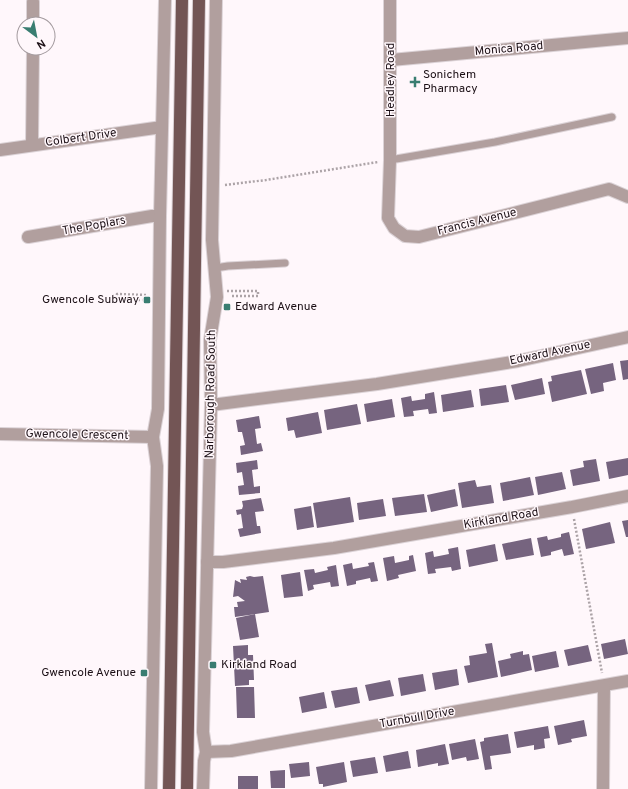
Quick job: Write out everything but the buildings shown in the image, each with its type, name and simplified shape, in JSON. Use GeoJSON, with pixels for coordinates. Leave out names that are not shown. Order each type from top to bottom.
{"type":"FeatureCollection","features":[{"type":"Feature","properties":{"kind":"main road"},"geometry":{"type":"LineString","coordinates":[[169,789],[182,0]]}},
{"type":"Feature","properties":{"kind":"main road","name":"Narborough Road South"},"geometry":{"type":"LineString","coordinates":[[187,789],[199,0]]}},
{"type":"Feature","properties":{"kind":"street"},"geometry":{"type":"LineString","coordinates":[[150,789],[157,466],[153,437],[158,409],[160,216],[165,0]]}},
{"type":"Feature","properties":{"kind":"street","name":"Narborough Road South"},"geometry":{"type":"LineString","coordinates":[[203,789],[204,761],[206,752],[203,732],[210,340],[217,297],[212,240],[216,0]]}},
{"type":"Feature","properties":{"kind":"street","name":"Headley Road"},"geometry":{"type":"LineString","coordinates":[[390,0],[390,160]]}},
{"type":"Feature","properties":{"kind":"street"},"geometry":{"type":"LineString","coordinates":[[33,16],[34,2]]}},
{"type":"Feature","properties":{"kind":"street","name":"Monica Road"},"geometry":{"type":"LineString","coordinates":[[391,60],[628,38]]}},
{"type":"Feature","properties":{"kind":"street"},"geometry":{"type":"LineString","coordinates":[[32,145],[33,56]]}},
{"type":"Feature","properties":{"kind":"street","name":"Colbert Drive"},"geometry":{"type":"LineString","coordinates":[[0,150],[162,127]]}},
{"type":"Feature","properties":{"kind":"street","name":"Francis Avenue"},"geometry":{"type":"LineString","coordinates":[[390,160],[388,218],[394,228],[405,236],[419,237],[609,189],[628,196]]}},
{"type":"Feature","properties":{"kind":"street","name":"The Poplars"},"geometry":{"type":"LineString","coordinates":[[28,237],[152,216],[160,216]]}},
{"type":"Feature","properties":{"kind":"street","name":"Edward Avenue"},"geometry":{"type":"LineString","coordinates":[[210,405],[377,384],[518,361],[628,337]]}},
{"type":"Feature","properties":{"kind":"street","name":"Gwencole Crescent"},"geometry":{"type":"LineString","coordinates":[[0,434],[153,437]]}},
{"type":"Feature","properties":{"kind":"street","name":"Kirkland Road"},"geometry":{"type":"LineString","coordinates":[[207,562],[223,562],[334,548],[628,496]]}},
{"type":"Feature","properties":{"kind":"street","name":"Turnbull Drive"},"geometry":{"type":"LineString","coordinates":[[206,752],[231,751],[628,681]]}},
{"type":"Feature","properties":{"kind":"street"},"geometry":{"type":"LineString","coordinates":[[604,686],[604,789]]}},
{"type":"Feature","properties":{"kind":"lane"},"geometry":{"type":"LineString","coordinates":[[390,160],[495,142],[612,117]]}},
{"type":"Feature","properties":{"kind":"lane"},"geometry":{"type":"LineString","coordinates":[[215,268],[285,263]]}},
{"type":"Feature","properties":{"kind":"path"},"geometry":{"type":"LineString","coordinates":[[213,187],[390,160]]}},
{"type":"Feature","properties":{"kind":"path"},"geometry":{"type":"LineString","coordinates":[[230,291],[258,291],[258,296],[230,296]]}},
{"type":"Feature","properties":{"kind":"path"},"geometry":{"type":"LineString","coordinates":[[146,294],[117,294],[117,300],[146,300]]}},
{"type":"Feature","properties":{"kind":"path"},"geometry":{"type":"LineString","coordinates":[[572,507],[604,686]]}},
{"type":"Feature","properties":{"kind":"place","name":"Sonichem Pharmacy"},"geometry":{"type":"Point","coordinates":[415,82]}},
{"type":"Feature","properties":{"kind":"place","name":"Gwencole Subway"},"geometry":{"type":"Point","coordinates":[147,300]}},
{"type":"Feature","properties":{"kind":"place","name":"Edward Avenue"},"geometry":{"type":"Point","coordinates":[227,307]}},
{"type":"Feature","properties":{"kind":"place","name":"Kirkland Road"},"geometry":{"type":"Point","coordinates":[213,665]}},
{"type":"Feature","properties":{"kind":"place","name":"Gwencole Avenue"},"geometry":{"type":"Point","coordinates":[144,673]}}]}
